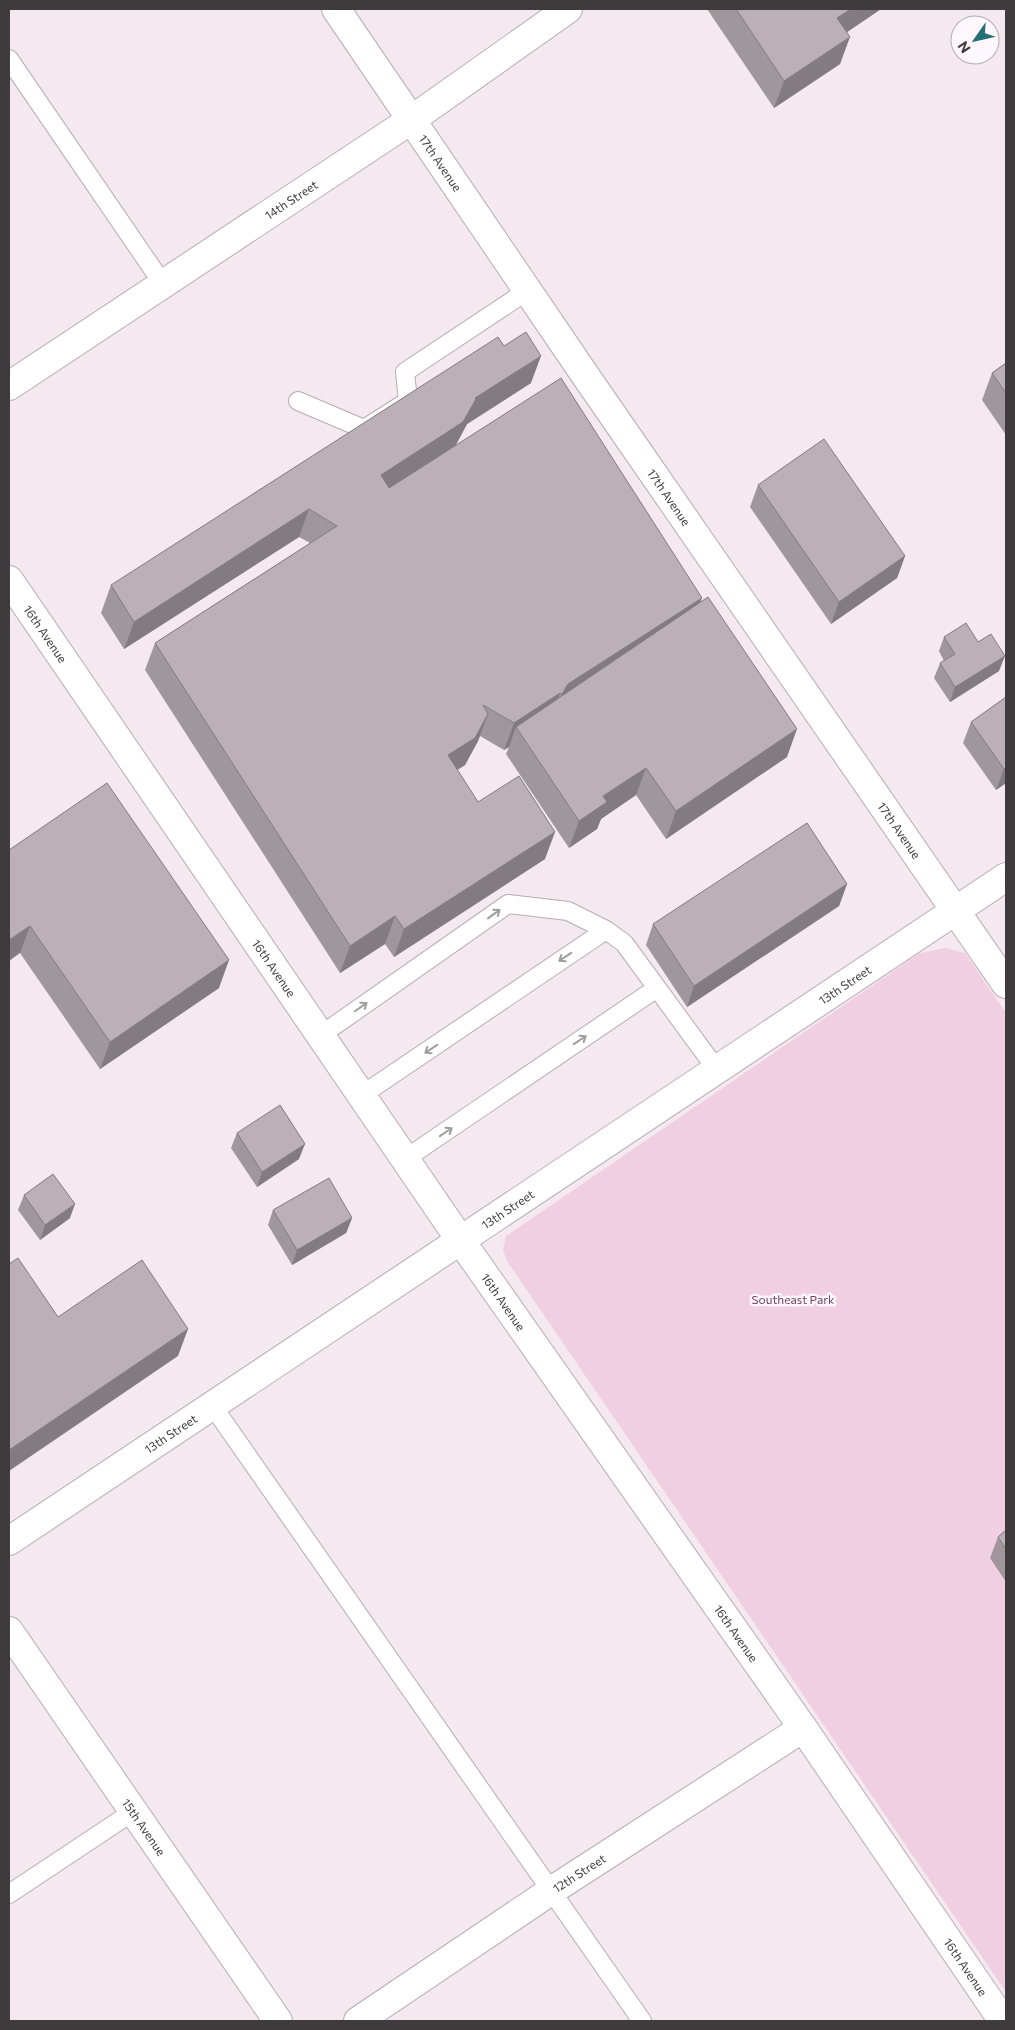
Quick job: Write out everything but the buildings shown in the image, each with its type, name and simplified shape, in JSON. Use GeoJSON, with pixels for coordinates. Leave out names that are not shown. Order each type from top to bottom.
{"type":"FeatureCollection","features":[{"type":"Feature","properties":{"kind":"street","name":"17th Avenue"},"geometry":{"type":"LineString","coordinates":[[336,9],[527,291],[1006,984]]}},
{"type":"Feature","properties":{"kind":"street","name":"14th Street"},"geometry":{"type":"LineString","coordinates":[[9,386],[411,120],[568,9]]}},
{"type":"Feature","properties":{"kind":"street","name":"16th Avenue"},"geometry":{"type":"LineString","coordinates":[[9,580],[461,1241],[802,1728],[1003,2021]]}},
{"type":"Feature","properties":{"kind":"street","name":"13th Street"},"geometry":{"type":"LineString","coordinates":[[9,1542],[1006,877]]}},
{"type":"Feature","properties":{"kind":"street","name":"15th Avenue"},"geometry":{"type":"LineString","coordinates":[[9,1631],[278,2021]]}},
{"type":"Feature","properties":{"kind":"street","name":"12th Street"},"geometry":{"type":"LineString","coordinates":[[358,2021],[802,1728]]}},
{"type":"Feature","properties":{"kind":"lane"},"geometry":{"type":"LineString","coordinates":[[9,59],[163,284]]}},
{"type":"Feature","properties":{"kind":"lane"},"geometry":{"type":"LineString","coordinates":[[298,401],[364,429],[408,401],[405,372],[527,291]]}},
{"type":"Feature","properties":{"kind":"lane"},"geometry":{"type":"LineString","coordinates":[[321,1036],[508,904],[568,911],[606,930],[624,943],[717,1070]]}},
{"type":"Feature","properties":{"kind":"lane"},"geometry":{"type":"LineString","coordinates":[[362,1095],[606,930]]}},
{"type":"Feature","properties":{"kind":"lane"},"geometry":{"type":"LineString","coordinates":[[405,1159],[657,988]]}},
{"type":"Feature","properties":{"kind":"lane"},"geometry":{"type":"LineString","coordinates":[[212,1406],[642,2021]]}},
{"type":"Feature","properties":{"kind":"lane"},"geometry":{"type":"LineString","coordinates":[[9,1894],[134,1811]]}},
{"type":"Feature","properties":{"kind":"green space","name":"Southeast Park"},"geometry":{"type":"Polygon","coordinates":[[[945,948],[965,953],[1006,1013],[1006,1992],[507,1261],[503,1250],[506,1236],[920,953],[945,948]]]}}]}
